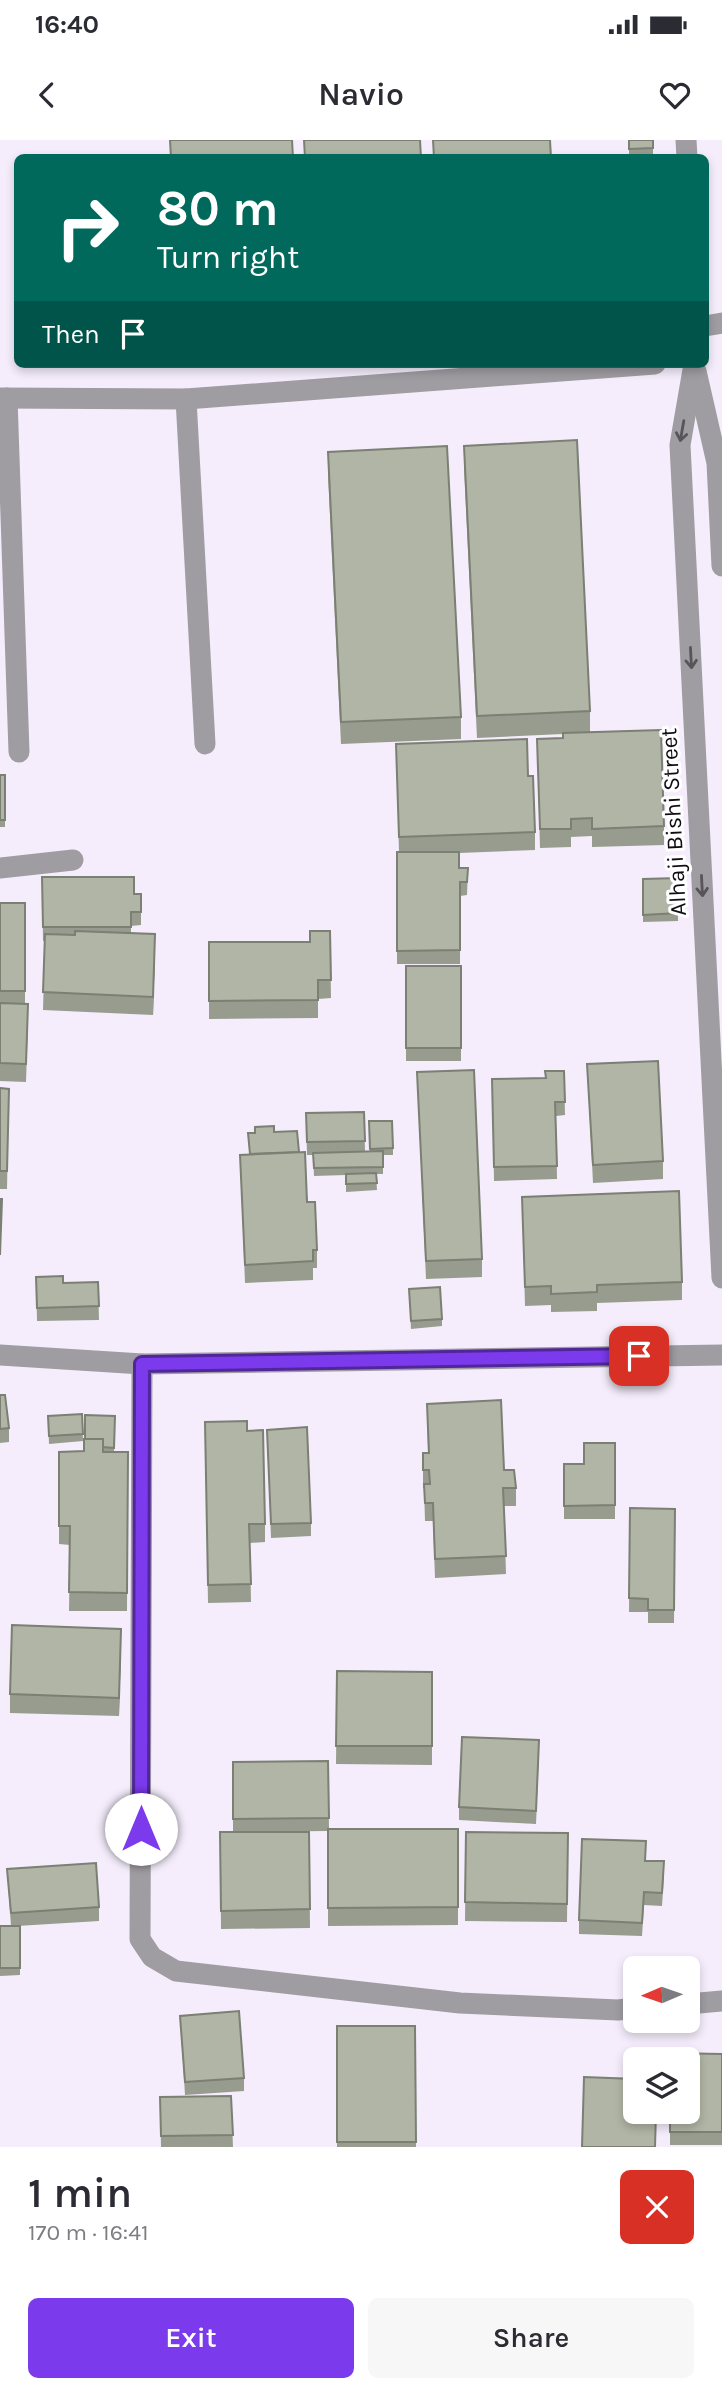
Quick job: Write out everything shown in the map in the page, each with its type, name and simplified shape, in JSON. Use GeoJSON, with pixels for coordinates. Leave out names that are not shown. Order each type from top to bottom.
{"type":"FeatureCollection","features":[{"type":"Feature","properties":{"kind":"street"},"geometry":{"type":"LineString","coordinates":[[19,751],[4,398],[186,398],[600,368]]}},
{"type":"Feature","properties":{"kind":"street","name":"Alhaji Bishi Street"},"geometry":{"type":"LineString","coordinates":[[693,368],[680,445],[722,1278]]}},
{"type":"Feature","properties":{"kind":"street","name":"Alhaji Bishi Street"},"geometry":{"type":"LineString","coordinates":[[695,368],[718,463],[722,566]]}},
{"type":"Feature","properties":{"kind":"street"},"geometry":{"type":"LineString","coordinates":[[186,398],[205,744]]}},
{"type":"Feature","properties":{"kind":"street"},"geometry":{"type":"LineString","coordinates":[[0,868],[73,860]]}},
{"type":"Feature","properties":{"kind":"street"},"geometry":{"type":"LineString","coordinates":[[0,1355],[142,1364],[722,1355]]}},
{"type":"Feature","properties":{"kind":"street"},"geometry":{"type":"LineString","coordinates":[[142,1364],[140,1939],[152,1957],[176,1971],[460,2003],[623,2009]]}},
{"type":"Feature","properties":{"kind":"street"},"geometry":{"type":"LineString","coordinates":[[700,2003],[722,2001]]}},
{"type":"Feature","properties":{"kind":"building"},"geometry":{"type":"Polygon","coordinates":[[[170,140],[292,140],[293,154],[171,154],[170,140]]]}},
{"type":"Feature","properties":{"kind":"building"},"geometry":{"type":"Polygon","coordinates":[[[304,140],[420,140],[421,154],[305,154],[304,140]]]}},
{"type":"Feature","properties":{"kind":"building"},"geometry":{"type":"Polygon","coordinates":[[[433,140],[550,140],[551,154],[434,154],[433,140]]]}},
{"type":"Feature","properties":{"kind":"building"},"geometry":{"type":"Polygon","coordinates":[[[629,140],[653,140],[653,148],[629,149],[629,140]]]}},
{"type":"Feature","properties":{"kind":"building"},"geometry":{"type":"Polygon","coordinates":[[[577,440],[590,711],[477,716],[464,446],[577,440]]]}},
{"type":"Feature","properties":{"kind":"building"},"geometry":{"type":"Polygon","coordinates":[[[447,446],[461,717],[341,722],[328,452],[447,446]]]}},
{"type":"Feature","properties":{"kind":"building"},"geometry":{"type":"Polygon","coordinates":[[[661,730],[664,826],[592,829],[592,818],[571,819],[571,829],[540,829],[537,739],[563,738],[563,733],[661,730]]]}},
{"type":"Feature","properties":{"kind":"building"},"geometry":{"type":"Polygon","coordinates":[[[527,739],[528,776],[533,776],[535,832],[399,837],[396,744],[527,739]]]}},
{"type":"Feature","properties":{"kind":"building"},"geometry":{"type":"Polygon","coordinates":[[[0,775],[5,775],[5,820],[0,820],[0,775]]]}},
{"type":"Feature","properties":{"kind":"building"},"geometry":{"type":"Polygon","coordinates":[[[397,852],[459,852],[459,868],[468,868],[467,882],[460,882],[460,950],[397,951],[397,852]]]}},
{"type":"Feature","properties":{"kind":"building"},"geometry":{"type":"Polygon","coordinates":[[[42,877],[134,877],[134,894],[141,894],[141,912],[131,912],[131,927],[43,927],[42,877]]]}},
{"type":"Feature","properties":{"kind":"building"},"geometry":{"type":"Polygon","coordinates":[[[678,878],[678,913],[643,915],[643,879],[678,878]]]}},
{"type":"Feature","properties":{"kind":"building"},"geometry":{"type":"Polygon","coordinates":[[[0,903],[25,903],[25,991],[0,991],[0,903]]]}},
{"type":"Feature","properties":{"kind":"building"},"geometry":{"type":"Polygon","coordinates":[[[75,931],[155,934],[153,997],[43,992],[45,934],[75,935],[75,931]]]}},
{"type":"Feature","properties":{"kind":"building"},"geometry":{"type":"Polygon","coordinates":[[[310,931],[330,931],[331,980],[318,980],[318,1000],[209,1001],[209,942],[310,942],[310,931]]]}},
{"type":"Feature","properties":{"kind":"building"},"geometry":{"type":"Polygon","coordinates":[[[406,966],[461,966],[461,1048],[406,1048],[406,966]]]}},
{"type":"Feature","properties":{"kind":"building"},"geometry":{"type":"Polygon","coordinates":[[[0,1003],[28,1004],[26,1064],[0,1063],[0,1003]]]}},
{"type":"Feature","properties":{"kind":"building"},"geometry":{"type":"Polygon","coordinates":[[[658,1061],[663,1161],[593,1165],[587,1064],[658,1061]]]}},
{"type":"Feature","properties":{"kind":"building"},"geometry":{"type":"Polygon","coordinates":[[[474,1070],[482,1259],[426,1261],[417,1072],[474,1070]]]}},
{"type":"Feature","properties":{"kind":"building"},"geometry":{"type":"Polygon","coordinates":[[[545,1071],[564,1071],[565,1102],[555,1102],[557,1166],[494,1167],[492,1079],[546,1078],[545,1071]]]}},
{"type":"Feature","properties":{"kind":"building"},"geometry":{"type":"Polygon","coordinates":[[[0,1088],[9,1089],[7,1171],[0,1171],[0,1088]]]}},
{"type":"Feature","properties":{"kind":"building"},"geometry":{"type":"Polygon","coordinates":[[[364,1112],[365,1141],[307,1142],[306,1113],[364,1112]]]}},
{"type":"Feature","properties":{"kind":"building"},"geometry":{"type":"Polygon","coordinates":[[[369,1121],[392,1121],[393,1148],[370,1149],[369,1121]]]}},
{"type":"Feature","properties":{"kind":"building"},"geometry":{"type":"Polygon","coordinates":[[[274,1126],[274,1132],[297,1131],[299,1152],[250,1154],[248,1133],[255,1133],[255,1127],[274,1126]]]}},
{"type":"Feature","properties":{"kind":"building"},"geometry":{"type":"Polygon","coordinates":[[[383,1151],[383,1167],[314,1168],[313,1153],[383,1151]]]}},
{"type":"Feature","properties":{"kind":"building"},"geometry":{"type":"Polygon","coordinates":[[[305,1152],[307,1202],[315,1202],[317,1250],[313,1250],[313,1261],[245,1265],[240,1155],[305,1152]]]}},
{"type":"Feature","properties":{"kind":"building"},"geometry":{"type":"Polygon","coordinates":[[[376,1173],[377,1183],[346,1184],[346,1174],[376,1173]]]}},
{"type":"Feature","properties":{"kind":"building"},"geometry":{"type":"Polygon","coordinates":[[[679,1191],[682,1282],[597,1285],[597,1292],[551,1294],[551,1286],[525,1287],[522,1197],[679,1191]]]}},
{"type":"Feature","properties":{"kind":"building"},"geometry":{"type":"Polygon","coordinates":[[[0,1199],[2,1199],[0,1255],[0,1199]]]}},
{"type":"Feature","properties":{"kind":"building"},"geometry":{"type":"Polygon","coordinates":[[[63,1276],[63,1283],[98,1282],[99,1306],[37,1308],[36,1277],[63,1276]]]}},
{"type":"Feature","properties":{"kind":"building"},"geometry":{"type":"Polygon","coordinates":[[[440,1287],[442,1319],[411,1321],[409,1289],[440,1287]]]}},
{"type":"Feature","properties":{"kind":"building"},"geometry":{"type":"Polygon","coordinates":[[[0,1395],[5,1395],[9,1428],[0,1429],[0,1395]]]}},
{"type":"Feature","properties":{"kind":"building"},"geometry":{"type":"Polygon","coordinates":[[[501,1400],[504,1470],[514,1470],[516,1488],[503,1488],[506,1556],[435,1559],[433,1503],[425,1503],[424,1484],[430,1484],[429,1470],[423,1470],[423,1453],[429,1453],[427,1404],[501,1400]]]}},
{"type":"Feature","properties":{"kind":"building"},"geometry":{"type":"Polygon","coordinates":[[[82,1414],[83,1434],[49,1436],[48,1416],[82,1414]]]}},
{"type":"Feature","properties":{"kind":"building"},"geometry":{"type":"Polygon","coordinates":[[[85,1415],[115,1416],[114,1448],[103,1447],[103,1439],[85,1439],[85,1415]]]}},
{"type":"Feature","properties":{"kind":"building"},"geometry":{"type":"Polygon","coordinates":[[[247,1421],[247,1431],[263,1430],[265,1524],[249,1524],[251,1584],[208,1585],[205,1422],[247,1421]]]}},
{"type":"Feature","properties":{"kind":"building"},"geometry":{"type":"Polygon","coordinates":[[[307,1427],[311,1523],[271,1524],[267,1430],[307,1427]]]}},
{"type":"Feature","properties":{"kind":"building"},"geometry":{"type":"Polygon","coordinates":[[[84,1439],[103,1439],[103,1452],[128,1452],[127,1593],[69,1592],[70,1526],[59,1526],[59,1452],[84,1451],[84,1439]]]}},
{"type":"Feature","properties":{"kind":"building"},"geometry":{"type":"Polygon","coordinates":[[[584,1443],[615,1443],[615,1505],[564,1506],[564,1464],[584,1464],[584,1443]]]}},
{"type":"Feature","properties":{"kind":"building"},"geometry":{"type":"Polygon","coordinates":[[[630,1508],[675,1509],[674,1610],[648,1610],[648,1599],[629,1598],[630,1508]]]}},
{"type":"Feature","properties":{"kind":"building"},"geometry":{"type":"Polygon","coordinates":[[[12,1625],[121,1629],[119,1698],[10,1694],[12,1625]]]}},
{"type":"Feature","properties":{"kind":"building"},"geometry":{"type":"Polygon","coordinates":[[[337,1671],[432,1672],[432,1746],[336,1746],[337,1671]]]}},
{"type":"Feature","properties":{"kind":"building"},"geometry":{"type":"Polygon","coordinates":[[[462,1737],[539,1740],[536,1811],[459,1807],[462,1737]]]}},
{"type":"Feature","properties":{"kind":"building"},"geometry":{"type":"Polygon","coordinates":[[[328,1761],[329,1818],[233,1819],[233,1762],[328,1761]]]}},
{"type":"Feature","properties":{"kind":"building"},"geometry":{"type":"Polygon","coordinates":[[[328,1829],[458,1829],[458,1907],[328,1908],[328,1829]]]}},
{"type":"Feature","properties":{"kind":"building"},"geometry":{"type":"Polygon","coordinates":[[[220,1832],[309,1832],[310,1909],[221,1911],[220,1832]]]}},
{"type":"Feature","properties":{"kind":"building"},"geometry":{"type":"Polygon","coordinates":[[[466,1832],[568,1833],[567,1904],[465,1902],[466,1832]]]}},
{"type":"Feature","properties":{"kind":"building"},"geometry":{"type":"Polygon","coordinates":[[[582,1839],[646,1841],[645,1861],[664,1861],[662,1893],[644,1892],[642,1923],[579,1920],[582,1839]]]}},
{"type":"Feature","properties":{"kind":"building"},"geometry":{"type":"Polygon","coordinates":[[[96,1863],[99,1907],[11,1913],[7,1869],[96,1863]]]}},
{"type":"Feature","properties":{"kind":"building"},"geometry":{"type":"Polygon","coordinates":[[[0,1926],[20,1926],[20,1968],[0,1968],[0,1926]]]}},
{"type":"Feature","properties":{"kind":"building"},"geometry":{"type":"Polygon","coordinates":[[[239,2011],[244,2078],[185,2082],[180,2016],[239,2011]]]}},
{"type":"Feature","properties":{"kind":"building"},"geometry":{"type":"Polygon","coordinates":[[[337,2026],[415,2026],[416,2142],[337,2142],[337,2026]]]}},
{"type":"Feature","properties":{"kind":"building"},"geometry":{"type":"Polygon","coordinates":[[[700,2054],[722,2054],[722,2132],[670,2132],[670,2124],[700,2124],[700,2054]]]}},
{"type":"Feature","properties":{"kind":"building"},"geometry":{"type":"Polygon","coordinates":[[[584,2077],[623,2079],[623,2124],[656,2124],[655,2147],[582,2147],[584,2077]]]}},
{"type":"Feature","properties":{"kind":"building"},"geometry":{"type":"Polygon","coordinates":[[[231,2096],[233,2135],[161,2136],[160,2097],[231,2096]]]}},
{"type":"Feature","properties":{"kind":"route"},"geometry":{"type":"LineString","coordinates":[[141,1829],[142,1364],[639,1356]]}}]}
